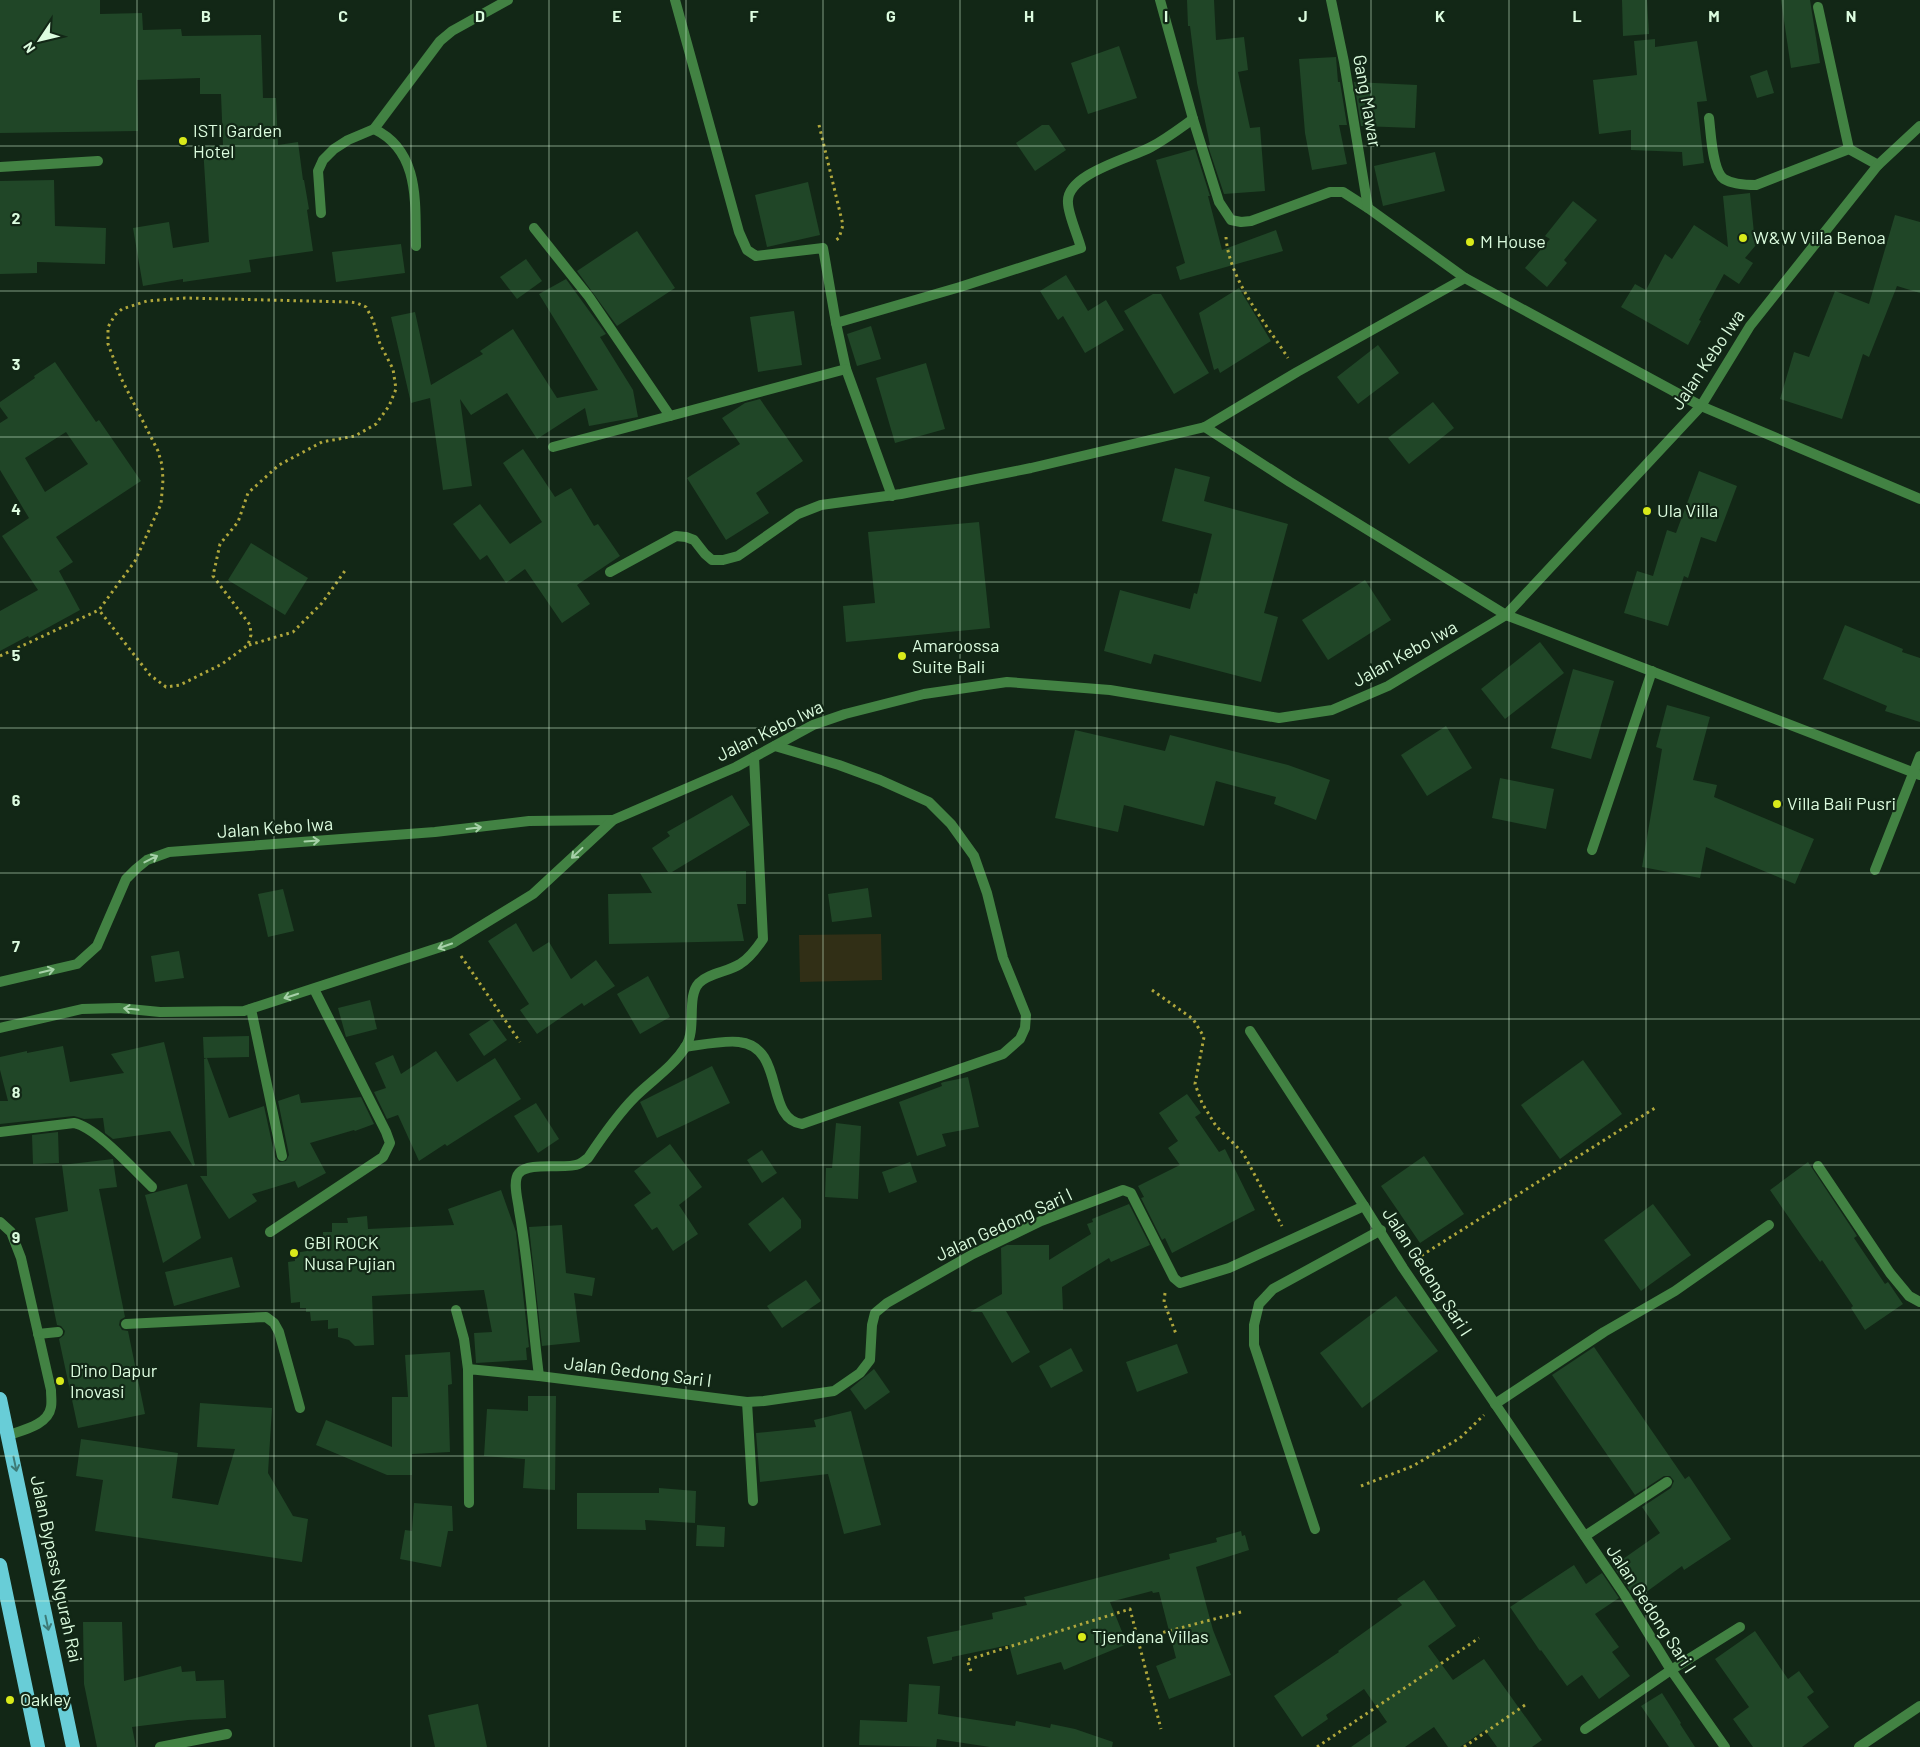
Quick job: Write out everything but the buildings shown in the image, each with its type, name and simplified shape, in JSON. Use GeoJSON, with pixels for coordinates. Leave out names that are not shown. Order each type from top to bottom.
{"type":"FeatureCollection","features":[{"type":"Feature","properties":{"kind":"highway","name":"Jalan Bypass Ngurah Rai"},"geometry":{"type":"LineString","coordinates":[[0,1399],[73,1747]]}},
{"type":"Feature","properties":{"kind":"highway"},"geometry":{"type":"LineString","coordinates":[[0,1565],[38,1747]]}},
{"type":"Feature","properties":{"kind":"street"},"geometry":{"type":"LineString","coordinates":[[321,213],[318,171],[323,160],[334,149],[348,140],[374,129],[440,41],[452,31],[508,0]]}},
{"type":"Feature","properties":{"kind":"street"},"geometry":{"type":"LineString","coordinates":[[675,0],[739,232],[747,250],[756,256],[823,248],[846,369],[892,496]]}},
{"type":"Feature","properties":{"kind":"street"},"geometry":{"type":"LineString","coordinates":[[1160,0],[1193,119],[1219,202],[1231,220],[1251,221],[1330,192],[1343,192],[1465,278],[1701,406],[1920,499]]}},
{"type":"Feature","properties":{"kind":"street","name":"Gang Mawar"},"geometry":{"type":"LineString","coordinates":[[1331,0],[1344,62],[1368,208]]}},
{"type":"Feature","properties":{"kind":"street"},"geometry":{"type":"LineString","coordinates":[[1818,7],[1849,149],[1878,165]]}},
{"type":"Feature","properties":{"kind":"street"},"geometry":{"type":"LineString","coordinates":[[1709,118],[1716,170],[1725,180],[1744,185],[1756,185],[1849,149]]}},
{"type":"Feature","properties":{"kind":"street"},"geometry":{"type":"LineString","coordinates":[[836,323],[960,287],[1081,248],[1067,203],[1070,192],[1093,172],[1150,148],[1193,119]]}},
{"type":"Feature","properties":{"kind":"street","name":"Jalan Kebo Iwa"},"geometry":{"type":"LineString","coordinates":[[0,1028],[82,1009],[119,1008],[160,1012],[244,1012],[453,944],[533,894],[613,820],[754,757],[813,725],[845,714],[924,694],[1007,682],[1110,690],[1279,718],[1332,710],[1388,686],[1506,615],[1701,406],[1750,326],[1878,165],[1920,126]]}},
{"type":"Feature","properties":{"kind":"street"},"geometry":{"type":"LineString","coordinates":[[374,129],[387,135],[394,142],[410,168],[415,206],[416,246]]}},
{"type":"Feature","properties":{"kind":"street"},"geometry":{"type":"LineString","coordinates":[[0,167],[98,161]]}},
{"type":"Feature","properties":{"kind":"street"},"geometry":{"type":"LineString","coordinates":[[534,228],[589,296],[670,416]]}},
{"type":"Feature","properties":{"kind":"street"},"geometry":{"type":"LineString","coordinates":[[610,572],[676,536],[694,540],[712,560],[723,560],[738,556],[798,514],[821,505],[892,496],[1031,468],[1205,427],[1296,372],[1465,278]]}},
{"type":"Feature","properties":{"kind":"street"},"geometry":{"type":"LineString","coordinates":[[553,447],[846,369]]}},
{"type":"Feature","properties":{"kind":"street"},"geometry":{"type":"LineString","coordinates":[[1205,427],[1290,482],[1506,615],[1916,774]]}},
{"type":"Feature","properties":{"kind":"street"},"geometry":{"type":"LineString","coordinates":[[1592,850],[1652,671]]}},
{"type":"Feature","properties":{"kind":"street"},"geometry":{"type":"LineString","coordinates":[[685,1047],[740,1042],[756,1048],[771,1070],[785,1116],[802,1124],[1002,1054],[1020,1038],[1025,1028],[1026,1015],[1004,958],[987,893],[974,856],[951,824],[929,802],[880,780],[839,765],[775,746]]}},
{"type":"Feature","properties":{"kind":"street"},"geometry":{"type":"LineString","coordinates":[[1875,870],[1916,774],[1920,756]]}},
{"type":"Feature","properties":{"kind":"street","name":"Jalan Gedong Sari I"},"geometry":{"type":"LineString","coordinates":[[754,757],[763,939],[753,953],[740,964],[698,984],[693,994],[690,1038],[685,1047],[664,1072],[634,1098],[588,1158],[578,1165],[536,1167],[523,1170],[519,1172],[517,1177],[516,1190],[524,1236],[539,1376],[747,1402],[834,1391],[860,1373],[870,1360],[872,1325],[875,1314],[887,1303],[973,1254],[1041,1221],[1123,1190],[1128,1190],[1134,1199],[1174,1278],[1180,1283],[1229,1268],[1364,1206],[1381,1230],[1403,1268],[1624,1594],[1671,1670],[1726,1747]]}},
{"type":"Feature","properties":{"kind":"street","name":"Jalan Kebo Iwa"},"geometry":{"type":"LineString","coordinates":[[0,982],[77,964],[97,946],[126,879],[147,860],[169,852],[435,832],[529,821],[613,820]]}},
{"type":"Feature","properties":{"kind":"street"},"geometry":{"type":"LineString","coordinates":[[270,1232],[383,1157],[390,1143],[314,989]]}},
{"type":"Feature","properties":{"kind":"street"},"geometry":{"type":"LineString","coordinates":[[251,1009],[282,1156]]}},
{"type":"Feature","properties":{"kind":"street"},"geometry":{"type":"LineString","coordinates":[[1250,1031],[1364,1206]]}},
{"type":"Feature","properties":{"kind":"street"},"geometry":{"type":"LineString","coordinates":[[0,1132],[74,1123],[82,1124],[152,1187]]}},
{"type":"Feature","properties":{"kind":"street"},"geometry":{"type":"LineString","coordinates":[[1818,1166],[1890,1273],[1909,1296],[1920,1302]]}},
{"type":"Feature","properties":{"kind":"street"},"geometry":{"type":"LineString","coordinates":[[0,1222],[11,1232],[21,1258],[51,1390],[51,1408],[45,1418],[35,1426],[9,1435]]}},
{"type":"Feature","properties":{"kind":"street"},"geometry":{"type":"LineString","coordinates":[[1495,1404],[1604,1332],[1675,1291],[1769,1225]]}},
{"type":"Feature","properties":{"kind":"street"},"geometry":{"type":"LineString","coordinates":[[1315,1529],[1254,1345],[1254,1325],[1260,1304],[1273,1289],[1381,1230]]}},
{"type":"Feature","properties":{"kind":"street"},"geometry":{"type":"LineString","coordinates":[[456,1310],[464,1339],[468,1370],[469,1503]]}},
{"type":"Feature","properties":{"kind":"street"},"geometry":{"type":"LineString","coordinates":[[126,1324],[266,1317],[279,1332],[300,1408]]}},
{"type":"Feature","properties":{"kind":"street"},"geometry":{"type":"LineString","coordinates":[[38,1334],[58,1332]]}},
{"type":"Feature","properties":{"kind":"street"},"geometry":{"type":"LineString","coordinates":[[468,1370],[539,1376]]}},
{"type":"Feature","properties":{"kind":"street"},"geometry":{"type":"LineString","coordinates":[[747,1402],[753,1501]]}},
{"type":"Feature","properties":{"kind":"street"},"geometry":{"type":"LineString","coordinates":[[1585,1536],[1667,1482]]}},
{"type":"Feature","properties":{"kind":"street"},"geometry":{"type":"LineString","coordinates":[[1585,1730],[1671,1670],[1740,1627]]}},
{"type":"Feature","properties":{"kind":"street"},"geometry":{"type":"LineString","coordinates":[[1859,1747],[1920,1706]]}},
{"type":"Feature","properties":{"kind":"street"},"geometry":{"type":"LineString","coordinates":[[160,1747],[227,1734]]}},
{"type":"Feature","properties":{"kind":"path"},"geometry":{"type":"LineString","coordinates":[[819,125],[843,225],[839,238],[823,248]]}},
{"type":"Feature","properties":{"kind":"path"},"geometry":{"type":"LineString","coordinates":[[1231,220],[1226,228],[1226,238],[1236,278],[1296,372]]}},
{"type":"Feature","properties":{"kind":"path"},"geometry":{"type":"LineString","coordinates":[[0,656],[99,610],[135,561],[161,504],[163,480],[162,465],[158,451],[121,378],[108,344],[108,327],[115,315],[122,309],[147,300],[185,298],[357,303],[366,308],[373,320],[380,344],[393,369],[396,389],[389,406],[376,424],[355,436],[322,442],[279,464],[248,493],[238,522],[220,544],[213,576],[250,625],[251,635],[248,645]]}},
{"type":"Feature","properties":{"kind":"path"},"geometry":{"type":"LineString","coordinates":[[99,610],[150,675],[166,687],[180,686],[222,664],[248,645],[293,632],[322,603],[347,568]]}},
{"type":"Feature","properties":{"kind":"path"},"geometry":{"type":"LineString","coordinates":[[453,944],[520,1042]]}},
{"type":"Feature","properties":{"kind":"path"},"geometry":{"type":"LineString","coordinates":[[1152,990],[1193,1019],[1204,1037],[1195,1084],[1202,1103],[1216,1126],[1243,1153],[1290,1240]]}},
{"type":"Feature","properties":{"kind":"path"},"geometry":{"type":"LineString","coordinates":[[1403,1268],[1655,1108]]}},
{"type":"Feature","properties":{"kind":"path"},"geometry":{"type":"LineString","coordinates":[[1176,1334],[1164,1302],[1164,1297],[1166,1291],[1180,1283]]}},
{"type":"Feature","properties":{"kind":"path"},"geometry":{"type":"LineString","coordinates":[[1361,1486],[1413,1466],[1460,1438],[1495,1404]]}},
{"type":"Feature","properties":{"kind":"path"},"geometry":{"type":"LineString","coordinates":[[971,1671],[967,1660],[1130,1609],[1161,1729]]}},
{"type":"Feature","properties":{"kind":"path"},"geometry":{"type":"LineString","coordinates":[[1138,1639],[1241,1612]]}},
{"type":"Feature","properties":{"kind":"path"},"geometry":{"type":"LineString","coordinates":[[1317,1747],[1479,1638]]}},
{"type":"Feature","properties":{"kind":"path"},"geometry":{"type":"LineString","coordinates":[[1464,1747],[1525,1706]]}},
{"type":"Feature","properties":{"kind":"shaded area"},"geometry":{"type":"Polygon","coordinates":[[[881,934],[882,980],[800,982],[799,935],[881,934]]]}},
{"type":"Feature","properties":{"kind":"place","name":"ISTI Garden Hotel"},"geometry":{"type":"Point","coordinates":[183,141]}},
{"type":"Feature","properties":{"kind":"place","name":"W&W Villa Benoa"},"geometry":{"type":"Point","coordinates":[1743,238]}},
{"type":"Feature","properties":{"kind":"place","name":"M House"},"geometry":{"type":"Point","coordinates":[1470,242]}},
{"type":"Feature","properties":{"kind":"place","name":"Ula Villa"},"geometry":{"type":"Point","coordinates":[1647,511]}},
{"type":"Feature","properties":{"kind":"place","name":"Amaroossa Suite Bali"},"geometry":{"type":"Point","coordinates":[902,656]}},
{"type":"Feature","properties":{"kind":"place","name":"Villa Bali Pusri"},"geometry":{"type":"Point","coordinates":[1777,804]}},
{"type":"Feature","properties":{"kind":"place","name":"GBI ROCK Nusa Pujian"},"geometry":{"type":"Point","coordinates":[294,1253]}},
{"type":"Feature","properties":{"kind":"place","name":"D'ino Dapur Inovasi"},"geometry":{"type":"Point","coordinates":[60,1381]}},
{"type":"Feature","properties":{"kind":"place","name":"Tjendana Villas"},"geometry":{"type":"Point","coordinates":[1082,1637]}},
{"type":"Feature","properties":{"kind":"place","name":"Oakley"},"geometry":{"type":"Point","coordinates":[10,1700]}}]}
